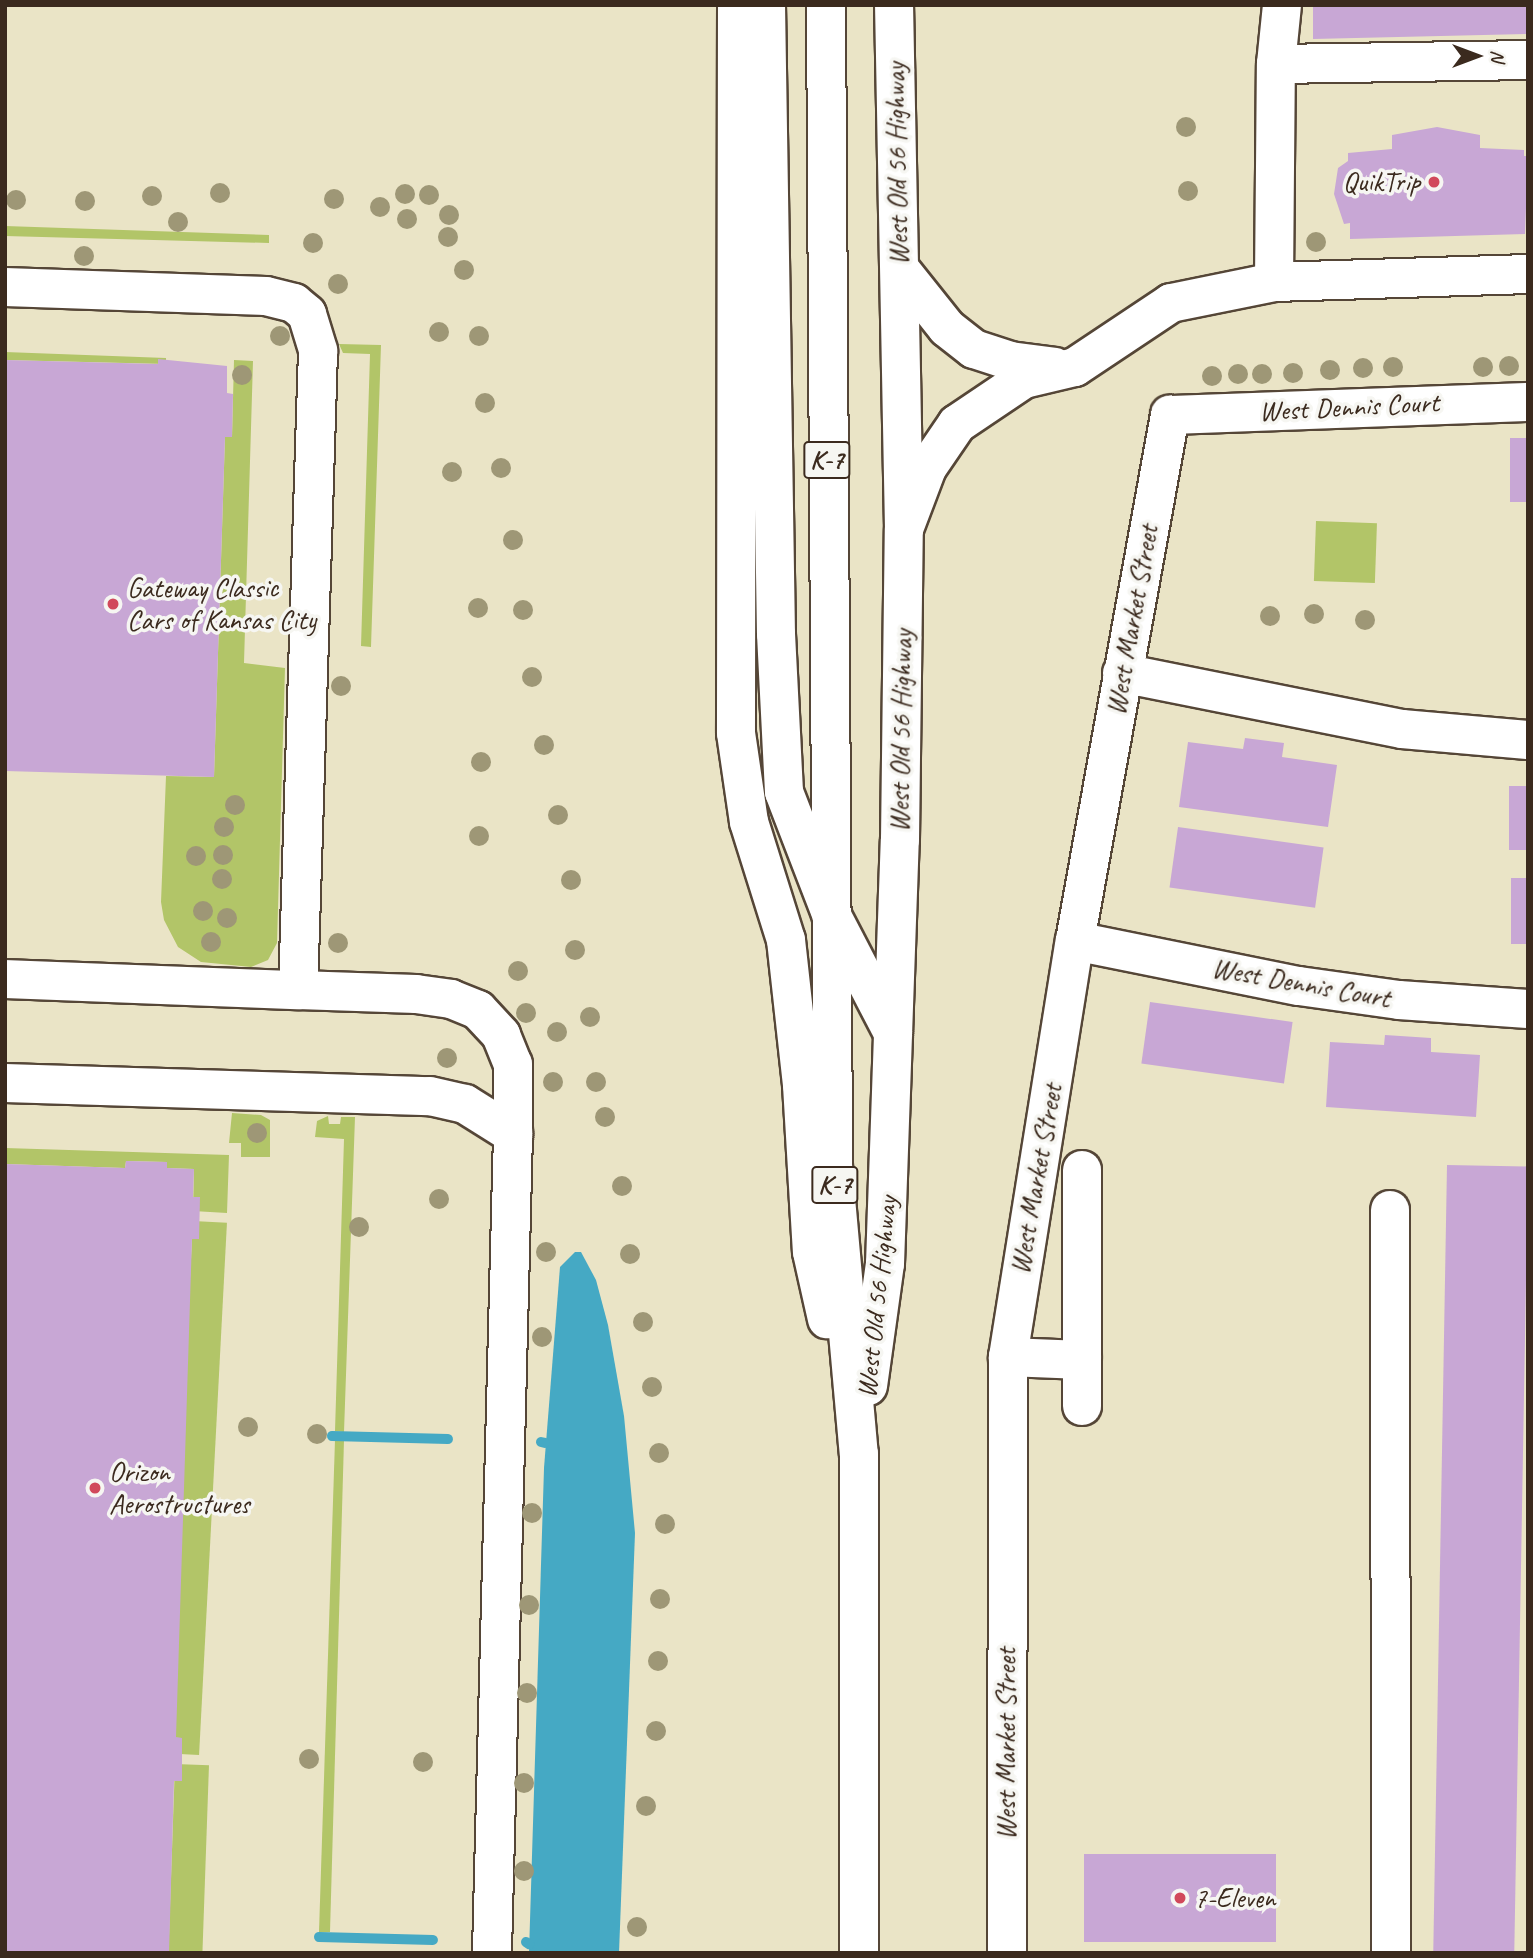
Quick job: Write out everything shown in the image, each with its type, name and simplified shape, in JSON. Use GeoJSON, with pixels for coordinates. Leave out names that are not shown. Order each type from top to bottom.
{"type":"FeatureCollection","features":[{"type":"Feature","properties":{"kind":"main road"},"geometry":{"type":"LineString","coordinates":[[737,5],[736,733],[749,822],[786,940],[802,1085],[812,1252],[859,1454]]}},
{"type":"Feature","properties":{"kind":"main road"},"geometry":{"type":"LineString","coordinates":[[766,5],[776,634],[784,792],[831,914],[894,1035]]}},
{"type":"Feature","properties":{"kind":"main road","name":"West Old 56 Highway"},"geometry":{"type":"LineString","coordinates":[[826,5],[833,1165],[859,1454],[859,1953]]}},
{"type":"Feature","properties":{"kind":"main road","name":"West Old 56 Highway"},"geometry":{"type":"LineString","coordinates":[[859,1454],[885,1264],[894,1035],[904,529],[894,5]]}},
{"type":"Feature","properties":{"kind":"main road"},"geometry":{"type":"LineString","coordinates":[[1274,282],[1276,64],[1282,5]]}},
{"type":"Feature","properties":{"kind":"main road"},"geometry":{"type":"LineString","coordinates":[[1276,64],[1528,60]]}},
{"type":"Feature","properties":{"kind":"main road"},"geometry":{"type":"LineString","coordinates":[[900,269],[947,328],[974,348],[1010,361],[1075,367]]}},
{"type":"Feature","properties":{"kind":"main road"},"geometry":{"type":"LineString","coordinates":[[904,529],[927,468],[957,424],[1024,379],[1075,367],[1171,303],[1274,282],[1528,274]]}},
{"type":"Feature","properties":{"kind":"main road"},"geometry":{"type":"LineString","coordinates":[[5,287],[279,298],[307,314],[315,331],[318,351],[298,990]]}},
{"type":"Feature","properties":{"kind":"main road","name":"West Dennis Court"},"geometry":{"type":"LineString","coordinates":[[1170,415],[1528,402]]}},
{"type":"Feature","properties":{"kind":"main road","name":"West Market Street"},"geometry":{"type":"LineString","coordinates":[[1007,1953],[1008,1357],[1122,673],[1170,415]]}},
{"type":"Feature","properties":{"kind":"main road"},"geometry":{"type":"LineString","coordinates":[[1122,673],[1402,729],[1528,740]]}},
{"type":"Feature","properties":{"kind":"main road","name":"West Dennis Court"},"geometry":{"type":"LineString","coordinates":[[1076,941],[1299,986],[1398,1000],[1528,1009]]}},
{"type":"Feature","properties":{"kind":"main road"},"geometry":{"type":"LineString","coordinates":[[5,979],[416,994],[451,999],[478,1010],[501,1035],[513,1064],[513,1134],[492,1953]]}},
{"type":"Feature","properties":{"kind":"main road"},"geometry":{"type":"LineString","coordinates":[[5,1083],[430,1096],[465,1104],[513,1134]]}},
{"type":"Feature","properties":{"kind":"main road"},"geometry":{"type":"LineString","coordinates":[[1082,1170],[1082,1406]]}},
{"type":"Feature","properties":{"kind":"main road"},"geometry":{"type":"LineString","coordinates":[[1391,1210],[1391,1953]]}},
{"type":"Feature","properties":{"kind":"main road"},"geometry":{"type":"LineString","coordinates":[[1008,1357],[1082,1360]]}},
{"type":"Feature","properties":{"kind":"green space"},"geometry":{"type":"Polygon","coordinates":[[[5,226],[269,235],[269,243],[5,236],[5,226]]]}},
{"type":"Feature","properties":{"kind":"green space"},"geometry":{"type":"Polygon","coordinates":[[[339,344],[381,345],[371,647],[361,646],[370,354],[343,353],[339,344]]]}},
{"type":"Feature","properties":{"kind":"green space"},"geometry":{"type":"Polygon","coordinates":[[[5,352],[166,358],[166,364],[5,360],[5,352]]]}},
{"type":"Feature","properties":{"kind":"green space"},"geometry":{"type":"Polygon","coordinates":[[[234,360],[253,361],[244,663],[285,668],[277,943],[268,960],[251,967],[201,962],[178,947],[164,920],[161,902],[166,776],[214,777],[225,437],[232,437],[234,360]]]}},
{"type":"Feature","properties":{"kind":"green space"},"geometry":{"type":"Polygon","coordinates":[[[1316,521],[1377,523],[1375,583],[1314,581],[1316,521]]]}},
{"type":"Feature","properties":{"kind":"green space"},"geometry":{"type":"Polygon","coordinates":[[[232,1113],[261,1115],[270,1120],[270,1157],[241,1157],[241,1143],[229,1143],[232,1113]]]}},
{"type":"Feature","properties":{"kind":"green space"},"geometry":{"type":"Polygon","coordinates":[[[328,1116],[329,1124],[340,1124],[341,1117],[355,1117],[344,1432],[335,1431],[344,1139],[315,1137],[317,1121],[328,1116]]]}},
{"type":"Feature","properties":{"kind":"green space"},"geometry":{"type":"Polygon","coordinates":[[[5,1148],[229,1155],[227,1213],[193,1211],[194,1169],[167,1168],[167,1162],[126,1161],[125,1168],[5,1164],[5,1148]]]}},
{"type":"Feature","properties":{"kind":"green space"},"geometry":{"type":"Polygon","coordinates":[[[193,1221],[227,1223],[199,1755],[165,1753],[193,1221]]]}},
{"type":"Feature","properties":{"kind":"green space"},"geometry":{"type":"Polygon","coordinates":[[[335,1440],[344,1440],[330,1932],[319,1932],[335,1440]]]}},
{"type":"Feature","properties":{"kind":"green space"},"geometry":{"type":"Polygon","coordinates":[[[175,1764],[209,1765],[202,1953],[168,1953],[175,1764]]]}},
{"type":"Feature","properties":{"kind":"water"},"geometry":{"type":"Polygon","coordinates":[[[575,1252],[581,1252],[596,1280],[608,1325],[624,1416],[635,1533],[619,1953],[529,1953],[544,1468],[560,1267],[575,1252]]]}},
{"type":"Feature","properties":{"kind":"building"},"geometry":{"type":"Polygon","coordinates":[[[1313,5],[1528,5],[1528,34],[1313,39],[1313,5]]]}},
{"type":"Feature","properties":{"kind":"building","name":"QuikTrip"},"geometry":{"type":"Polygon","coordinates":[[[1437,127],[1480,135],[1480,148],[1524,150],[1524,156],[1528,156],[1525,234],[1350,239],[1350,223],[1344,224],[1334,194],[1338,168],[1348,161],[1348,153],[1392,149],[1392,135],[1437,127]]]}},
{"type":"Feature","properties":{"kind":"building","name":"Gateway Classic Cars of Kansas City"},"geometry":{"type":"Polygon","coordinates":[[[158,359],[227,366],[227,393],[233,394],[232,437],[225,437],[214,777],[5,771],[5,360],[158,364],[158,359]]]}},
{"type":"Feature","properties":{"kind":"building"},"geometry":{"type":"Polygon","coordinates":[[[1510,438],[1528,438],[1528,502],[1510,502],[1510,438]]]}},
{"type":"Feature","properties":{"kind":"building"},"geometry":{"type":"Polygon","coordinates":[[[1245,738],[1284,743],[1282,757],[1337,765],[1328,827],[1179,807],[1188,742],[1243,749],[1245,738]]]}},
{"type":"Feature","properties":{"kind":"building"},"geometry":{"type":"Polygon","coordinates":[[[1509,786],[1528,786],[1528,850],[1509,850],[1509,786]]]}},
{"type":"Feature","properties":{"kind":"building"},"geometry":{"type":"Polygon","coordinates":[[[1178,827],[1324,847],[1315,908],[1170,887],[1178,827]]]}},
{"type":"Feature","properties":{"kind":"building"},"geometry":{"type":"Polygon","coordinates":[[[1511,878],[1528,878],[1528,944],[1511,944],[1511,878]]]}},
{"type":"Feature","properties":{"kind":"building"},"geometry":{"type":"Polygon","coordinates":[[[1150,1002],[1293,1022],[1284,1083],[1141,1063],[1150,1002]]]}},
{"type":"Feature","properties":{"kind":"building"},"geometry":{"type":"Polygon","coordinates":[[[1385,1035],[1431,1038],[1431,1052],[1480,1055],[1476,1117],[1326,1107],[1330,1042],[1384,1045],[1385,1035]]]}},
{"type":"Feature","properties":{"kind":"building","name":"Orizon Aerostructures"},"geometry":{"type":"Polygon","coordinates":[[[126,1161],[167,1162],[167,1168],[194,1169],[193,1197],[200,1197],[199,1239],[192,1239],[176,1737],[182,1738],[182,1781],[174,1781],[169,1953],[5,1953],[5,1164],[125,1168],[126,1161]]]}},
{"type":"Feature","properties":{"kind":"building"},"geometry":{"type":"Polygon","coordinates":[[[1447,1165],[1528,1166],[1514,1953],[1433,1953],[1447,1165]]]}},
{"type":"Feature","properties":{"kind":"building","name":"7-Eleven"},"geometry":{"type":"Polygon","coordinates":[[[1084,1854],[1276,1854],[1276,1942],[1084,1942],[1084,1854]]]}},
{"type":"Feature","properties":{"kind":"waterway"},"geometry":{"type":"LineString","coordinates":[[332,1436],[448,1439]]}},
{"type":"Feature","properties":{"kind":"waterway"},"geometry":{"type":"LineString","coordinates":[[541,1442],[545,1443]]}},
{"type":"Feature","properties":{"kind":"waterway"},"geometry":{"type":"LineString","coordinates":[[319,1937],[433,1940]]}},
{"type":"Feature","properties":{"kind":"place","name":"QuikTrip"},"geometry":{"type":"Point","coordinates":[1434,182]}},
{"type":"Feature","properties":{"kind":"place","name":"Gateway Classic Cars of Kansas City"},"geometry":{"type":"Point","coordinates":[113,604]}},
{"type":"Feature","properties":{"kind":"place","name":"Orizon Aerostructures"},"geometry":{"type":"Point","coordinates":[95,1488]}},
{"type":"Feature","properties":{"kind":"place","name":"7-Eleven"},"geometry":{"type":"Point","coordinates":[1180,1898]}}]}
